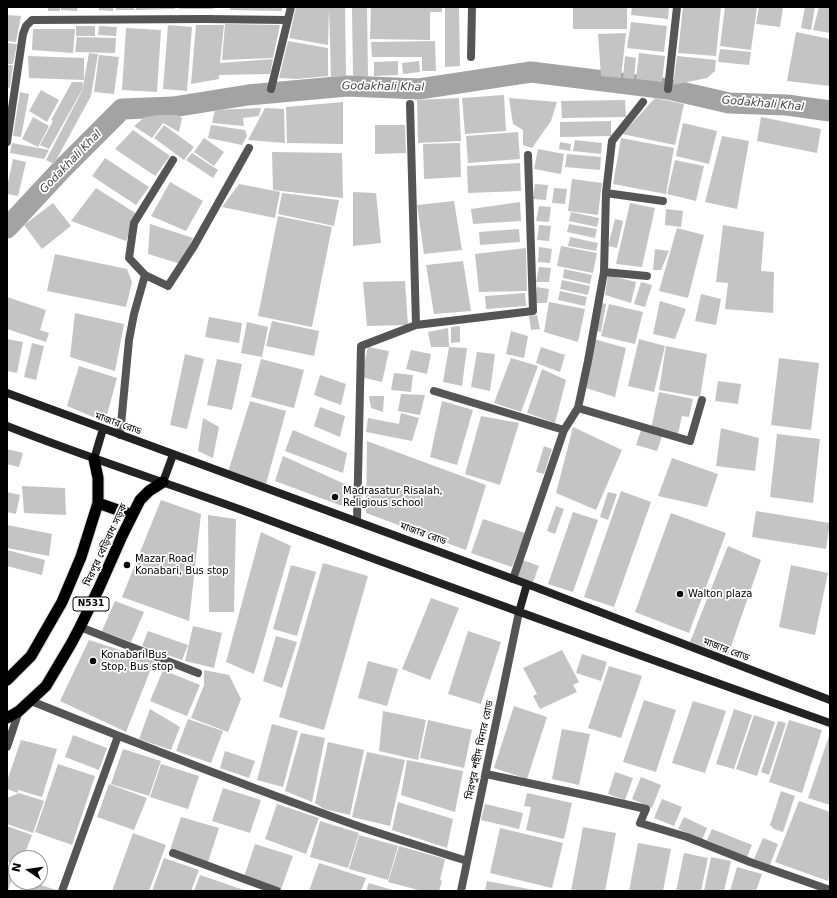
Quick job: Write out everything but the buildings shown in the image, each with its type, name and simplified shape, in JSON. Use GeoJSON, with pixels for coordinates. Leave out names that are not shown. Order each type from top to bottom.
{"type":"FeatureCollection","features":[{"type":"Feature","properties":{"kind":"highway","name":"মিরপুর বেড়িবাধ সড়ক"},"geometry":{"type":"LineString","coordinates":[[7,680],[31,656],[62,602],[81,557],[98,503],[98,478],[94,459]]}},
{"type":"Feature","properties":{"kind":"highway","name":"মিরপুর বেড়িবাধ সড়ক"},"geometry":{"type":"LineString","coordinates":[[7,718],[19,711],[46,686],[80,627],[140,500],[149,491],[163,482]]}},
{"type":"Feature","properties":{"kind":"highway"},"geometry":{"type":"LineString","coordinates":[[98,503],[132,515]]}},
{"type":"Feature","properties":{"kind":"main road","name":"মাজার রোড"},"geometry":{"type":"LineString","coordinates":[[7,393],[527,584],[830,700]]}},
{"type":"Feature","properties":{"kind":"main road"},"geometry":{"type":"LineString","coordinates":[[7,426],[94,459],[163,482],[519,612],[830,723]]}},
{"type":"Feature","properties":{"kind":"main road"},"geometry":{"type":"LineString","coordinates":[[94,459],[103,429]]}},
{"type":"Feature","properties":{"kind":"main road"},"geometry":{"type":"LineString","coordinates":[[163,482],[173,455]]}},
{"type":"Feature","properties":{"kind":"main road"},"geometry":{"type":"LineString","coordinates":[[519,612],[527,584]]}},
{"type":"Feature","properties":{"kind":"street"},"geometry":{"type":"LineString","coordinates":[[271,89],[291,7]]}},
{"type":"Feature","properties":{"kind":"street"},"geometry":{"type":"LineString","coordinates":[[471,57],[472,7]]}},
{"type":"Feature","properties":{"kind":"street"},"geometry":{"type":"LineString","coordinates":[[668,89],[677,7]]}},
{"type":"Feature","properties":{"kind":"street"},"geometry":{"type":"LineString","coordinates":[[7,142],[23,34],[26,26],[32,20],[287,20]]}},
{"type":"Feature","properties":{"kind":"street"},"geometry":{"type":"LineString","coordinates":[[513,579],[564,430],[578,408],[604,272],[606,193],[612,141],[643,102]]}},
{"type":"Feature","properties":{"kind":"street"},"geometry":{"type":"LineString","coordinates":[[410,104],[416,326]]}},
{"type":"Feature","properties":{"kind":"street"},"geometry":{"type":"LineString","coordinates":[[173,160],[134,223],[129,258],[145,275],[168,286],[194,246],[249,148]]}},
{"type":"Feature","properties":{"kind":"street"},"geometry":{"type":"LineString","coordinates":[[357,521],[361,346],[416,326],[533,312],[528,155]]}},
{"type":"Feature","properties":{"kind":"street"},"geometry":{"type":"LineString","coordinates":[[606,193],[663,201]]}},
{"type":"Feature","properties":{"kind":"street"},"geometry":{"type":"LineString","coordinates":[[604,272],[647,276]]}},
{"type":"Feature","properties":{"kind":"street"},"geometry":{"type":"LineString","coordinates":[[120,435],[129,340],[134,314],[145,275]]}},
{"type":"Feature","properties":{"kind":"street"},"geometry":{"type":"LineString","coordinates":[[434,391],[564,430]]}},
{"type":"Feature","properties":{"kind":"street"},"geometry":{"type":"LineString","coordinates":[[578,408],[690,441],[702,400]]}},
{"type":"Feature","properties":{"kind":"street","name":"মিরপুর শহীদ মিনার রোড"},"geometry":{"type":"LineString","coordinates":[[461,891],[519,612]]}},
{"type":"Feature","properties":{"kind":"street"},"geometry":{"type":"LineString","coordinates":[[80,627],[198,673]]}},
{"type":"Feature","properties":{"kind":"street"},"geometry":{"type":"LineString","coordinates":[[31,701],[118,736],[356,825],[468,861]]}},
{"type":"Feature","properties":{"kind":"street"},"geometry":{"type":"LineString","coordinates":[[7,746],[19,711]]}},
{"type":"Feature","properties":{"kind":"street"},"geometry":{"type":"LineString","coordinates":[[62,891],[118,736]]}},
{"type":"Feature","properties":{"kind":"street"},"geometry":{"type":"LineString","coordinates":[[486,774],[646,809],[640,824],[687,837],[750,862],[830,890]]}},
{"type":"Feature","properties":{"kind":"street"},"geometry":{"type":"LineString","coordinates":[[173,854],[277,891]]}},
{"type":"Feature","properties":{"kind":"waterway","name":"Godakhali Khal"},"geometry":{"type":"LineString","coordinates":[[7,228],[60,171],[122,109],[173,107],[248,95],[347,86],[419,89],[531,72],[668,89],[729,103],[787,105],[830,111]]}},
{"type":"Feature","properties":{"kind":"place","name":"Madrasatur Risalah, Religious school"},"geometry":{"type":"Point","coordinates":[335,497]}},
{"type":"Feature","properties":{"kind":"place","name":"Mazar Road Konabari, Bus stop"},"geometry":{"type":"Point","coordinates":[127,565]}},
{"type":"Feature","properties":{"kind":"place","name":"Walton plaza"},"geometry":{"type":"Point","coordinates":[680,594]}},
{"type":"Feature","properties":{"kind":"place","name":"Konabari Bus Stop, Bus stop"},"geometry":{"type":"Point","coordinates":[93,661]}}]}
